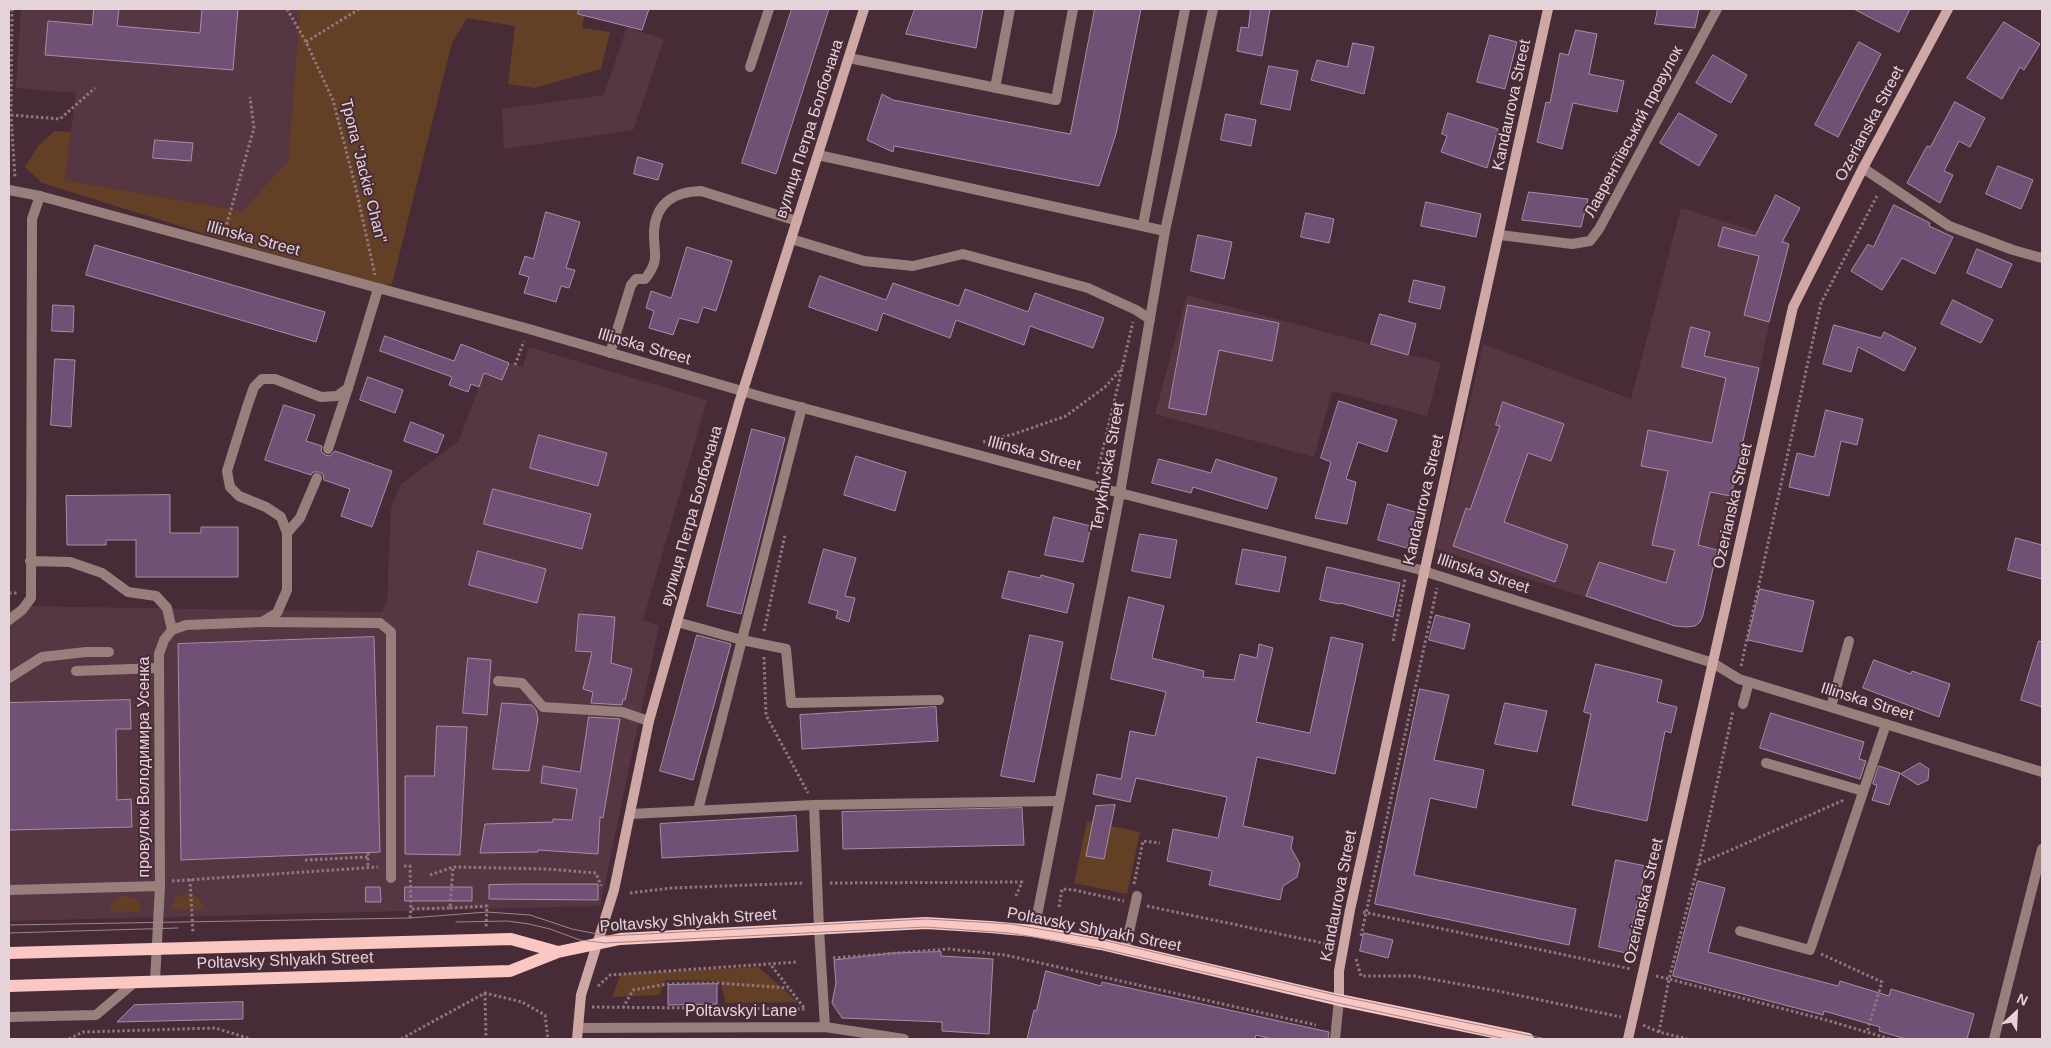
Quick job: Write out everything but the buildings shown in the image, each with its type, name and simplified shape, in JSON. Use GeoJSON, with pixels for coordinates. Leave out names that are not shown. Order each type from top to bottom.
{"type":"FeatureCollection","features":[{"type":"Feature","properties":{"kind":"main road","name":"Poltavsky Shlyakh Street"},"geometry":{"type":"LineString","coordinates":[[9,986],[510,971],[558,952],[620,939],[926,923],[1034,931],[1125,950],[1339,1000],[1528,1039]]}},
{"type":"Feature","properties":{"kind":"main road","name":"Poltavsky Shlyakh Street"},"geometry":{"type":"LineString","coordinates":[[9,953],[511,939],[558,952]]}},
{"type":"Feature","properties":{"kind":"street"},"geometry":{"type":"LineString","coordinates":[[750,67],[769,9]]}},
{"type":"Feature","properties":{"kind":"street","name":"вулиця Петра Болбочана"},"geometry":{"type":"LineString","coordinates":[[578,1039],[581,995],[614,890],[649,721],[743,391],[864,9]]}},
{"type":"Feature","properties":{"kind":"street"},"geometry":{"type":"LineString","coordinates":[[995,88],[1010,9]]}},
{"type":"Feature","properties":{"kind":"street"},"geometry":{"type":"LineString","coordinates":[[848,58],[1056,100],[1073,9]]}},
{"type":"Feature","properties":{"kind":"street"},"geometry":{"type":"LineString","coordinates":[[1142,225],[1185,9]]}},
{"type":"Feature","properties":{"kind":"street","name":"Terykhivska Street"},"geometry":{"type":"LineString","coordinates":[[1034,931],[1120,493],[1165,231],[1213,9]]}},
{"type":"Feature","properties":{"kind":"street","name":"Kandaurova Street"},"geometry":{"type":"LineString","coordinates":[[1339,1000],[1339,971],[1350,910],[1548,9]]}},
{"type":"Feature","properties":{"kind":"street","name":"Лаврентіївський провулок"},"geometry":{"type":"LineString","coordinates":[[1500,234],[1572,244],[1590,242],[1600,229],[1717,9]]}},
{"type":"Feature","properties":{"kind":"street","name":"Ozerianska Street"},"geometry":{"type":"LineString","coordinates":[[1628,1039],[1793,307],[1863,168],[1948,9]]}},
{"type":"Feature","properties":{"kind":"street"},"geometry":{"type":"LineString","coordinates":[[818,155],[1165,231]]}},
{"type":"Feature","properties":{"kind":"street"},"geometry":{"type":"LineString","coordinates":[[1863,168],[1949,226],[2013,250],[2042,258]]}},
{"type":"Feature","properties":{"kind":"street","name":"Illinska Street"},"geometry":{"type":"LineString","coordinates":[[12,190],[40,196],[378,289],[415,294],[743,391],[1120,493],[1424,571],[1713,663],[1744,681],[2042,772]]}},
{"type":"Feature","properties":{"kind":"street"},"geometry":{"type":"LineString","coordinates":[[610,353],[631,285],[636,279],[645,279],[652,270],[656,254],[654,231],[659,211],[671,198],[685,192],[701,191],[797,221]]}},
{"type":"Feature","properties":{"kind":"street"},"geometry":{"type":"LineString","coordinates":[[9,620],[22,610],[31,598],[32,218],[40,196]]}},
{"type":"Feature","properties":{"kind":"street"},"geometry":{"type":"LineString","coordinates":[[791,239],[864,261],[913,266],[963,254],[1088,288],[1136,310],[1150,319]]}},
{"type":"Feature","properties":{"kind":"street"},"geometry":{"type":"LineString","coordinates":[[328,449],[378,289]]}},
{"type":"Feature","properties":{"kind":"street"},"geometry":{"type":"LineString","coordinates":[[262,622],[277,613],[287,590],[287,533],[281,517],[266,507],[239,496],[230,487],[227,470],[254,387],[262,379],[275,379],[321,397],[338,396],[348,388]]}},
{"type":"Feature","properties":{"kind":"street"},"geometry":{"type":"LineString","coordinates":[[698,810],[802,407]]}},
{"type":"Feature","properties":{"kind":"street"},"geometry":{"type":"LineString","coordinates":[[287,533],[300,518],[317,478]]}},
{"type":"Feature","properties":{"kind":"street"},"geometry":{"type":"LineString","coordinates":[[30,561],[70,562],[102,572],[128,592],[156,596],[167,608],[172,630],[186,626],[262,622],[380,623],[391,632],[391,878]]}},
{"type":"Feature","properties":{"kind":"street"},"geometry":{"type":"LineString","coordinates":[[677,622],[742,640],[786,649],[791,703],[939,700]]}},
{"type":"Feature","properties":{"kind":"street","name":"провулок Володимира Усенка"},"geometry":{"type":"LineString","coordinates":[[155,981],[156,949],[164,884],[159,654],[164,640],[172,630]]}},
{"type":"Feature","properties":{"kind":"street"},"geometry":{"type":"LineString","coordinates":[[1830,707],[1849,641]]}},
{"type":"Feature","properties":{"kind":"street"},"geometry":{"type":"LineString","coordinates":[[9,678],[42,657],[86,652],[109,652]]}},
{"type":"Feature","properties":{"kind":"street"},"geometry":{"type":"LineString","coordinates":[[76,671],[159,668]]}},
{"type":"Feature","properties":{"kind":"street"},"geometry":{"type":"LineString","coordinates":[[498,681],[522,683],[542,706],[622,712],[649,721]]}},
{"type":"Feature","properties":{"kind":"street"},"geometry":{"type":"LineString","coordinates":[[1738,706],[1744,681]]}},
{"type":"Feature","properties":{"kind":"street"},"geometry":{"type":"LineString","coordinates":[[1740,931],[1810,950],[1886,724]]}},
{"type":"Feature","properties":{"kind":"street"},"geometry":{"type":"LineString","coordinates":[[1766,763],[1864,791]]}},
{"type":"Feature","properties":{"kind":"street"},"geometry":{"type":"LineString","coordinates":[[630,814],[814,805],[1059,801]]}},
{"type":"Feature","properties":{"kind":"street"},"geometry":{"type":"LineString","coordinates":[[814,805],[825,1027]]}},
{"type":"Feature","properties":{"kind":"street"},"geometry":{"type":"LineString","coordinates":[[1994,1039],[2042,849]]}},
{"type":"Feature","properties":{"kind":"street"},"geometry":{"type":"LineString","coordinates":[[9,890],[164,884]]}},
{"type":"Feature","properties":{"kind":"street"},"geometry":{"type":"LineString","coordinates":[[1125,950],[1135,901]]}},
{"type":"Feature","properties":{"kind":"street"},"geometry":{"type":"LineString","coordinates":[[9,1017],[96,1015],[135,982]]}},
{"type":"Feature","properties":{"kind":"street"},"geometry":{"type":"LineString","coordinates":[[1335,1039],[1339,1000]]}},
{"type":"Feature","properties":{"kind":"street","name":"Poltavskyi Lane"},"geometry":{"type":"LineString","coordinates":[[578,1028],[825,1027],[904,1039]]}},
{"type":"Feature","properties":{"kind":"path"},"geometry":{"type":"LineString","coordinates":[[12,9],[12,190]]}},
{"type":"Feature","properties":{"kind":"path","name":"Тропа \"Jackie Chan\""},"geometry":{"type":"LineString","coordinates":[[287,9],[306,42],[333,100],[356,189],[378,289]]}},
{"type":"Feature","properties":{"kind":"path"},"geometry":{"type":"LineString","coordinates":[[306,42],[359,9]]}},
{"type":"Feature","properties":{"kind":"path"},"geometry":{"type":"LineString","coordinates":[[11,115],[60,119],[95,88]]}},
{"type":"Feature","properties":{"kind":"path"},"geometry":{"type":"LineString","coordinates":[[220,245],[254,128],[250,96]]}},
{"type":"Feature","properties":{"kind":"path"},"geometry":{"type":"LineString","coordinates":[[1744,681],[1743,650],[1821,304],[1884,183]]}},
{"type":"Feature","properties":{"kind":"path"},"geometry":{"type":"LineString","coordinates":[[1097,475],[1136,310]]}},
{"type":"Feature","properties":{"kind":"path"},"geometry":{"type":"LineString","coordinates":[[515,365],[529,329]]}},
{"type":"Feature","properties":{"kind":"path"},"geometry":{"type":"LineString","coordinates":[[975,444],[1014,434],[1066,416],[1106,387],[1122,368]]}},
{"type":"Feature","properties":{"kind":"path"},"geometry":{"type":"LineString","coordinates":[[786,531],[763,638],[766,715],[814,805]]}},
{"type":"Feature","properties":{"kind":"path"},"geometry":{"type":"LineString","coordinates":[[1360,940],[1439,576]]}},
{"type":"Feature","properties":{"kind":"path"},"geometry":{"type":"LineString","coordinates":[[1659,1032],[1669,979],[1738,706]]}},
{"type":"Feature","properties":{"kind":"path"},"geometry":{"type":"LineString","coordinates":[[1698,865],[1864,791]]}},
{"type":"Feature","properties":{"kind":"path"},"geometry":{"type":"LineString","coordinates":[[1135,901],[1143,841],[1160,843]]}},
{"type":"Feature","properties":{"kind":"path"},"geometry":{"type":"LineString","coordinates":[[164,884],[190,879],[368,867],[368,853]]}},
{"type":"Feature","properties":{"kind":"path"},"geometry":{"type":"LineString","coordinates":[[304,860],[368,858]]}},
{"type":"Feature","properties":{"kind":"path"},"geometry":{"type":"LineString","coordinates":[[430,875],[453,868],[547,869],[596,873],[602,888]]}},
{"type":"Feature","properties":{"kind":"path"},"geometry":{"type":"LineString","coordinates":[[450,908],[453,868]]}},
{"type":"Feature","properties":{"kind":"path"},"geometry":{"type":"LineString","coordinates":[[190,879],[193,933],[202,934]]}},
{"type":"Feature","properties":{"kind":"path"},"geometry":{"type":"LineString","coordinates":[[1016,896],[1022,882]]}},
{"type":"Feature","properties":{"kind":"path"},"geometry":{"type":"LineString","coordinates":[[1058,907],[1062,889],[1074,890],[1135,901],[1333,945],[1335,936]]}},
{"type":"Feature","properties":{"kind":"path"},"geometry":{"type":"LineString","coordinates":[[410,918],[411,909],[487,906],[486,925]]}},
{"type":"Feature","properties":{"kind":"path"},"geometry":{"type":"LineString","coordinates":[[1350,910],[1644,972],[1890,1039]]}},
{"type":"Feature","properties":{"kind":"path"},"geometry":{"type":"LineString","coordinates":[[831,959],[949,949],[1005,955],[1316,1025]]}},
{"type":"Feature","properties":{"kind":"path"},"geometry":{"type":"LineString","coordinates":[[1358,950],[1356,959],[1361,976],[1414,976],[1498,991],[1633,1021],[1659,1032],[1688,1039]]}},
{"type":"Feature","properties":{"kind":"path"},"geometry":{"type":"LineString","coordinates":[[1810,950],[1882,982],[1867,1032]]}},
{"type":"Feature","properties":{"kind":"path"},"geometry":{"type":"LineString","coordinates":[[593,991],[610,975],[796,962]]}},
{"type":"Feature","properties":{"kind":"path"},"geometry":{"type":"LineString","coordinates":[[591,999],[590,1007],[805,1009],[771,965]]}},
{"type":"Feature","properties":{"kind":"path"},"geometry":{"type":"LineString","coordinates":[[623,1008],[633,990],[666,984],[718,982],[789,988]]}},
{"type":"Feature","properties":{"kind":"path"},"geometry":{"type":"LineString","coordinates":[[485,993],[486,1039]]}},
{"type":"Feature","properties":{"kind":"path"},"geometry":{"type":"LineString","coordinates":[[401,1039],[485,993],[522,1002],[545,1015],[548,1039]]}},
{"type":"Feature","properties":{"kind":"path"},"geometry":{"type":"LineString","coordinates":[[69,1039],[91,1027]]}},
{"type":"Feature","properties":{"kind":"path"},"geometry":{"type":"LineString","coordinates":[[82,1032],[215,1028],[251,1039]]}},
{"type":"Feature","properties":{"kind":"shaded area"},"geometry":{"type":"Polygon","coordinates":[[[21,9],[300,9],[288,161],[244,211],[65,180],[76,93],[16,88],[21,9]]]}},
{"type":"Feature","properties":{"kind":"shaded area"},"geometry":{"type":"Polygon","coordinates":[[[300,9],[586,9],[582,28],[610,32],[601,69],[535,88],[508,84],[515,26],[467,18],[452,43],[392,284],[385,285],[228,241],[42,183],[25,167],[38,146],[54,131],[71,132],[65,180],[243,211],[288,161],[300,9]]]}},
{"type":"Feature","properties":{"kind":"shaded area"},"geometry":{"type":"Polygon","coordinates":[[[627,27],[664,39],[633,130],[504,149],[502,109],[604,95],[627,27]]]}},
{"type":"Feature","properties":{"kind":"shaded area"},"geometry":{"type":"Polygon","coordinates":[[[1681,208],[1788,241],[1731,496],[1695,626],[1675,626],[1436,549],[1483,344],[1631,399],[1681,208]]]}},
{"type":"Feature","properties":{"kind":"shaded area"},"geometry":{"type":"Polygon","coordinates":[[[1187,295],[1441,363],[1427,416],[1332,391],[1314,457],[1155,414],[1187,295]]]}},
{"type":"Feature","properties":{"kind":"shaded area"},"geometry":{"type":"Polygon","coordinates":[[[529,347],[707,400],[643,620],[659,626],[600,906],[9,921],[9,611],[20,606],[382,612],[387,602],[391,508],[400,485],[459,441],[484,373],[502,380],[509,363],[523,367],[529,347]]]}},
{"type":"Feature","properties":{"kind":"shaded area"},"geometry":{"type":"Polygon","coordinates":[[[1087,821],[1140,832],[1127,894],[1074,883],[1087,821]]]}},
{"type":"Feature","properties":{"kind":"shaded area"},"geometry":{"type":"Polygon","coordinates":[[[187,893],[199,898],[204,909],[171,909],[176,898],[187,893]]]}},
{"type":"Feature","properties":{"kind":"shaded area"},"geometry":{"type":"Polygon","coordinates":[[[125,895],[137,900],[142,911],[109,912],[114,900],[125,895]]]}},
{"type":"Feature","properties":{"kind":"shaded area"},"geometry":{"type":"Polygon","coordinates":[[[758,967],[798,1002],[726,1003],[720,981],[666,980],[659,995],[612,997],[621,974],[758,967]]]}},
{"type":"Feature","properties":{"kind":"tram line"},"geometry":{"type":"LineString","coordinates":[[9,925],[410,918],[487,912],[530,915],[572,929],[607,936],[926,919],[1011,924],[1102,940],[1339,996],[1546,1039]]}},
{"type":"Feature","properties":{"kind":"tram line"},"geometry":{"type":"LineString","coordinates":[[456,922],[507,921],[529,924],[550,929],[580,940],[605,943],[926,927],[1009,933],[1100,948],[1338,1003],[1506,1039]]}},
{"type":"Feature","properties":{"kind":"tram line"},"geometry":{"type":"LineString","coordinates":[[9,933],[178,928]]}}]}
